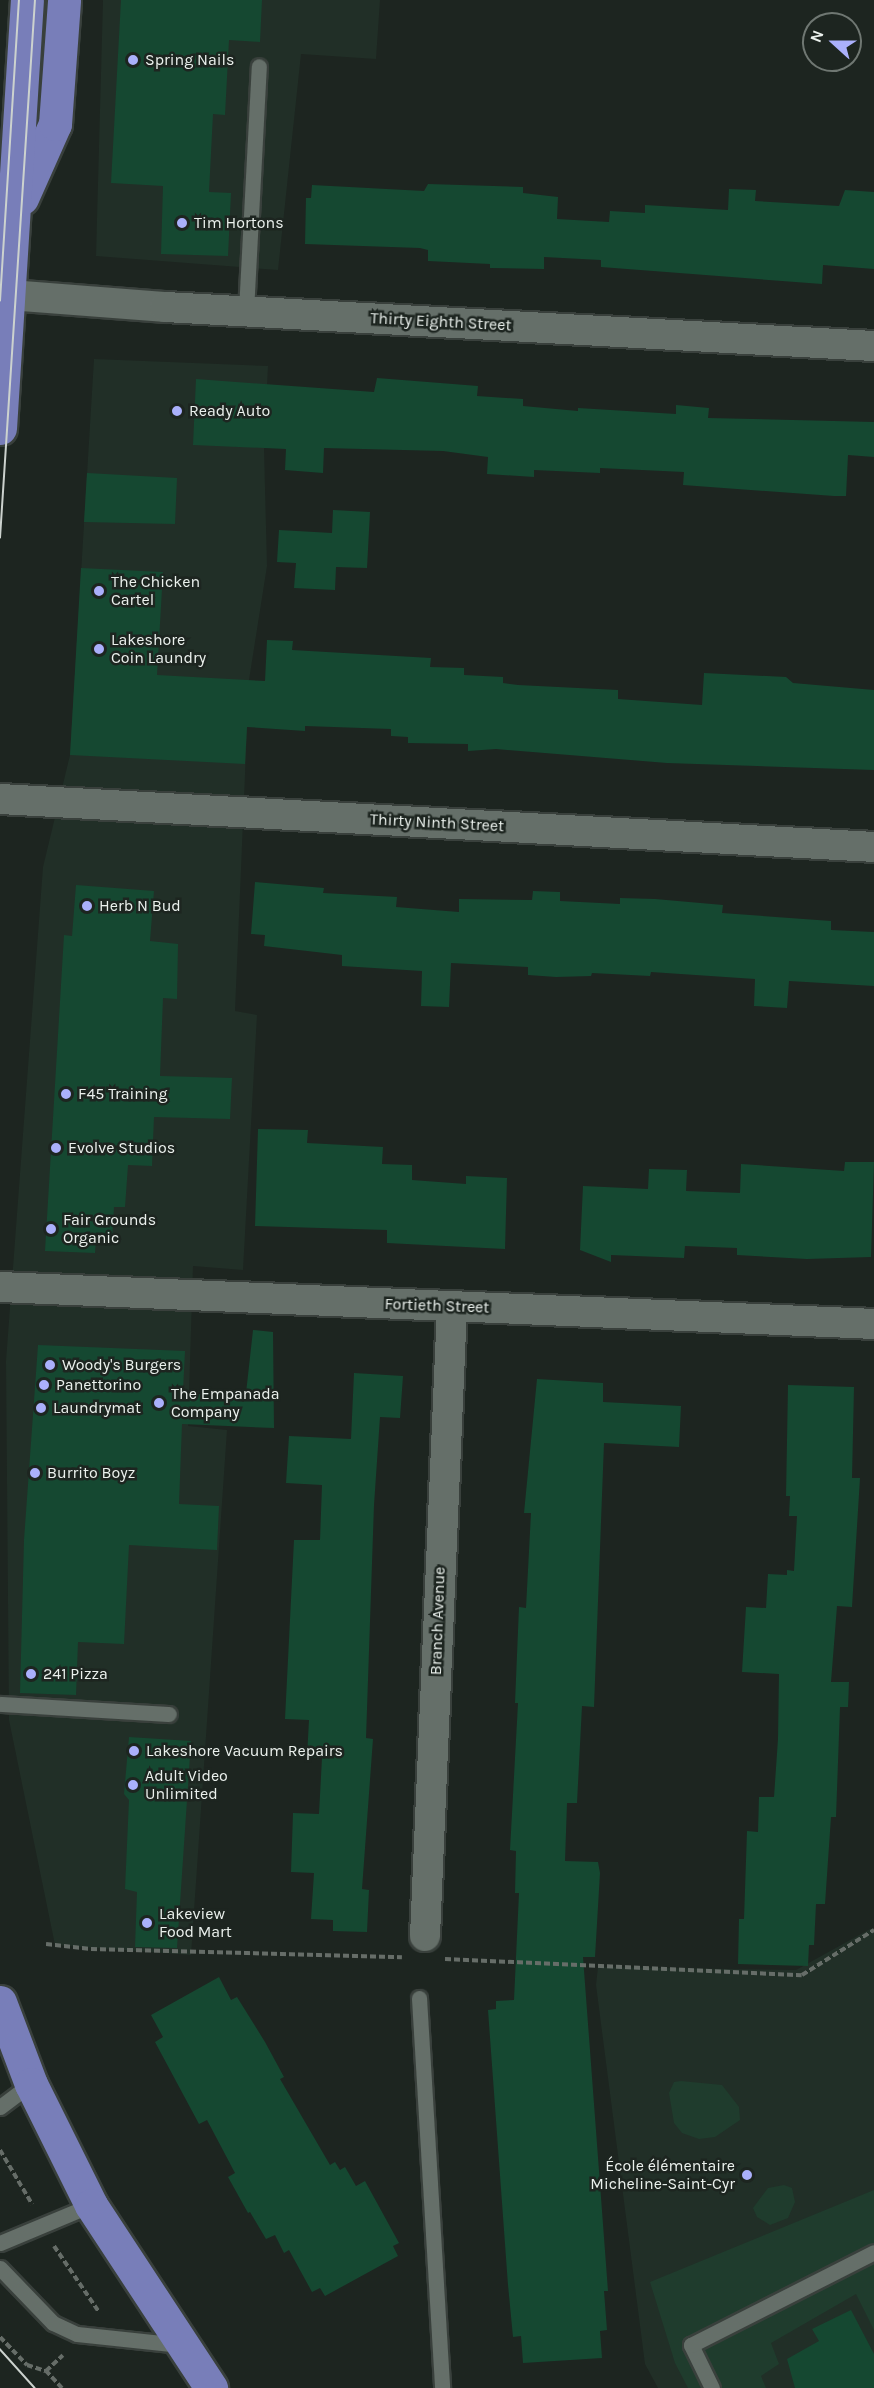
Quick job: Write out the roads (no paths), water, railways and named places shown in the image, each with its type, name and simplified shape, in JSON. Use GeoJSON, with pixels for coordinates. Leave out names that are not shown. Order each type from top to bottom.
{"type":"FeatureCollection","features":[{"type":"Feature","properties":{"kind":"main road"},"geometry":{"type":"LineString","coordinates":[[0,428],[4,294],[13,219],[12,65],[27,0]]}},
{"type":"Feature","properties":{"kind":"main road"},"geometry":{"type":"LineString","coordinates":[[13,219],[55,124],[63,0]]}},
{"type":"Feature","properties":{"kind":"main road"},"geometry":{"type":"LineString","coordinates":[[0,2002],[31,2084],[91,2205],[180,2345],[211,2388]]}},
{"type":"Feature","properties":{"kind":"street","name":"Thirty Eighth Street"},"geometry":{"type":"LineString","coordinates":[[4,294],[246,311],[874,346]]}},
{"type":"Feature","properties":{"kind":"street","name":"Thirty Ninth Street"},"geometry":{"type":"LineString","coordinates":[[0,799],[874,847]]}},
{"type":"Feature","properties":{"kind":"street","name":"Fortieth Street"},"geometry":{"type":"LineString","coordinates":[[0,1287],[874,1324]]}},
{"type":"Feature","properties":{"kind":"street","name":"Branch Avenue"},"geometry":{"type":"LineString","coordinates":[[424,1950],[452,1307]]}},
{"type":"Feature","properties":{"kind":"lane"},"geometry":{"type":"LineString","coordinates":[[246,311],[259,66]]}},
{"type":"Feature","properties":{"kind":"lane"},"geometry":{"type":"LineString","coordinates":[[0,1704],[169,1714]]}},
{"type":"Feature","properties":{"kind":"lane"},"geometry":{"type":"LineString","coordinates":[[419,1998],[442,2388]]}},
{"type":"Feature","properties":{"kind":"lane"},"geometry":{"type":"LineString","coordinates":[[0,2106],[31,2084]]}},
{"type":"Feature","properties":{"kind":"lane"},"geometry":{"type":"LineString","coordinates":[[0,2243],[91,2205]]}},
{"type":"Feature","properties":{"kind":"lane"},"geometry":{"type":"LineString","coordinates":[[712,2388],[691,2345],[874,2252]]}},
{"type":"Feature","properties":{"kind":"lane"},"geometry":{"type":"LineString","coordinates":[[0,2268],[53,2323],[77,2334],[180,2345]]}},
{"type":"Feature","properties":{"kind":"tram line"},"geometry":{"type":"LineString","coordinates":[[0,301],[19,0]]}},
{"type":"Feature","properties":{"kind":"tram line"},"geometry":{"type":"LineString","coordinates":[[0,538],[35,0]]}},
{"type":"Feature","properties":{"kind":"tram line"},"geometry":{"type":"LineString","coordinates":[[0,2349],[35,2388]]}},
{"type":"Feature","properties":{"kind":"place","name":"Spring Nails"},"geometry":{"type":"Point","coordinates":[133,60]}},
{"type":"Feature","properties":{"kind":"place","name":"Tim Hortons"},"geometry":{"type":"Point","coordinates":[182,223]}},
{"type":"Feature","properties":{"kind":"place","name":"Ready Auto"},"geometry":{"type":"Point","coordinates":[177,411]}},
{"type":"Feature","properties":{"kind":"place","name":"The Chicken Cartel"},"geometry":{"type":"Point","coordinates":[99,591]}},
{"type":"Feature","properties":{"kind":"place","name":"Lakeshore Coin Laundry"},"geometry":{"type":"Point","coordinates":[99,649]}},
{"type":"Feature","properties":{"kind":"place","name":"Herb N Bud"},"geometry":{"type":"Point","coordinates":[87,906]}},
{"type":"Feature","properties":{"kind":"place","name":"F45 Training"},"geometry":{"type":"Point","coordinates":[66,1094]}},
{"type":"Feature","properties":{"kind":"place","name":"Evolve Studios"},"geometry":{"type":"Point","coordinates":[56,1148]}},
{"type":"Feature","properties":{"kind":"place","name":"Fair Grounds Organic"},"geometry":{"type":"Point","coordinates":[51,1229]}},
{"type":"Feature","properties":{"kind":"place","name":"Woody's Burgers"},"geometry":{"type":"Point","coordinates":[50,1365]}},
{"type":"Feature","properties":{"kind":"place","name":"Panettorino"},"geometry":{"type":"Point","coordinates":[44,1385]}},
{"type":"Feature","properties":{"kind":"place","name":"The Empanada Company"},"geometry":{"type":"Point","coordinates":[159,1403]}},
{"type":"Feature","properties":{"kind":"place","name":"Laundrymat"},"geometry":{"type":"Point","coordinates":[41,1408]}},
{"type":"Feature","properties":{"kind":"place","name":"Burrito Boyz"},"geometry":{"type":"Point","coordinates":[35,1473]}},
{"type":"Feature","properties":{"kind":"place","name":"241 Pizza"},"geometry":{"type":"Point","coordinates":[31,1674]}},
{"type":"Feature","properties":{"kind":"place","name":"Lakeshore Vacuum Repairs"},"geometry":{"type":"Point","coordinates":[134,1751]}},
{"type":"Feature","properties":{"kind":"place","name":"Adult Video Unlimited"},"geometry":{"type":"Point","coordinates":[133,1785]}},
{"type":"Feature","properties":{"kind":"place","name":"Lakeview Food Mart"},"geometry":{"type":"Point","coordinates":[147,1923]}},
{"type":"Feature","properties":{"kind":"place","name":"École élémentaire Micheline-Saint-Cyr"},"geometry":{"type":"Point","coordinates":[747,2175]}}]}
